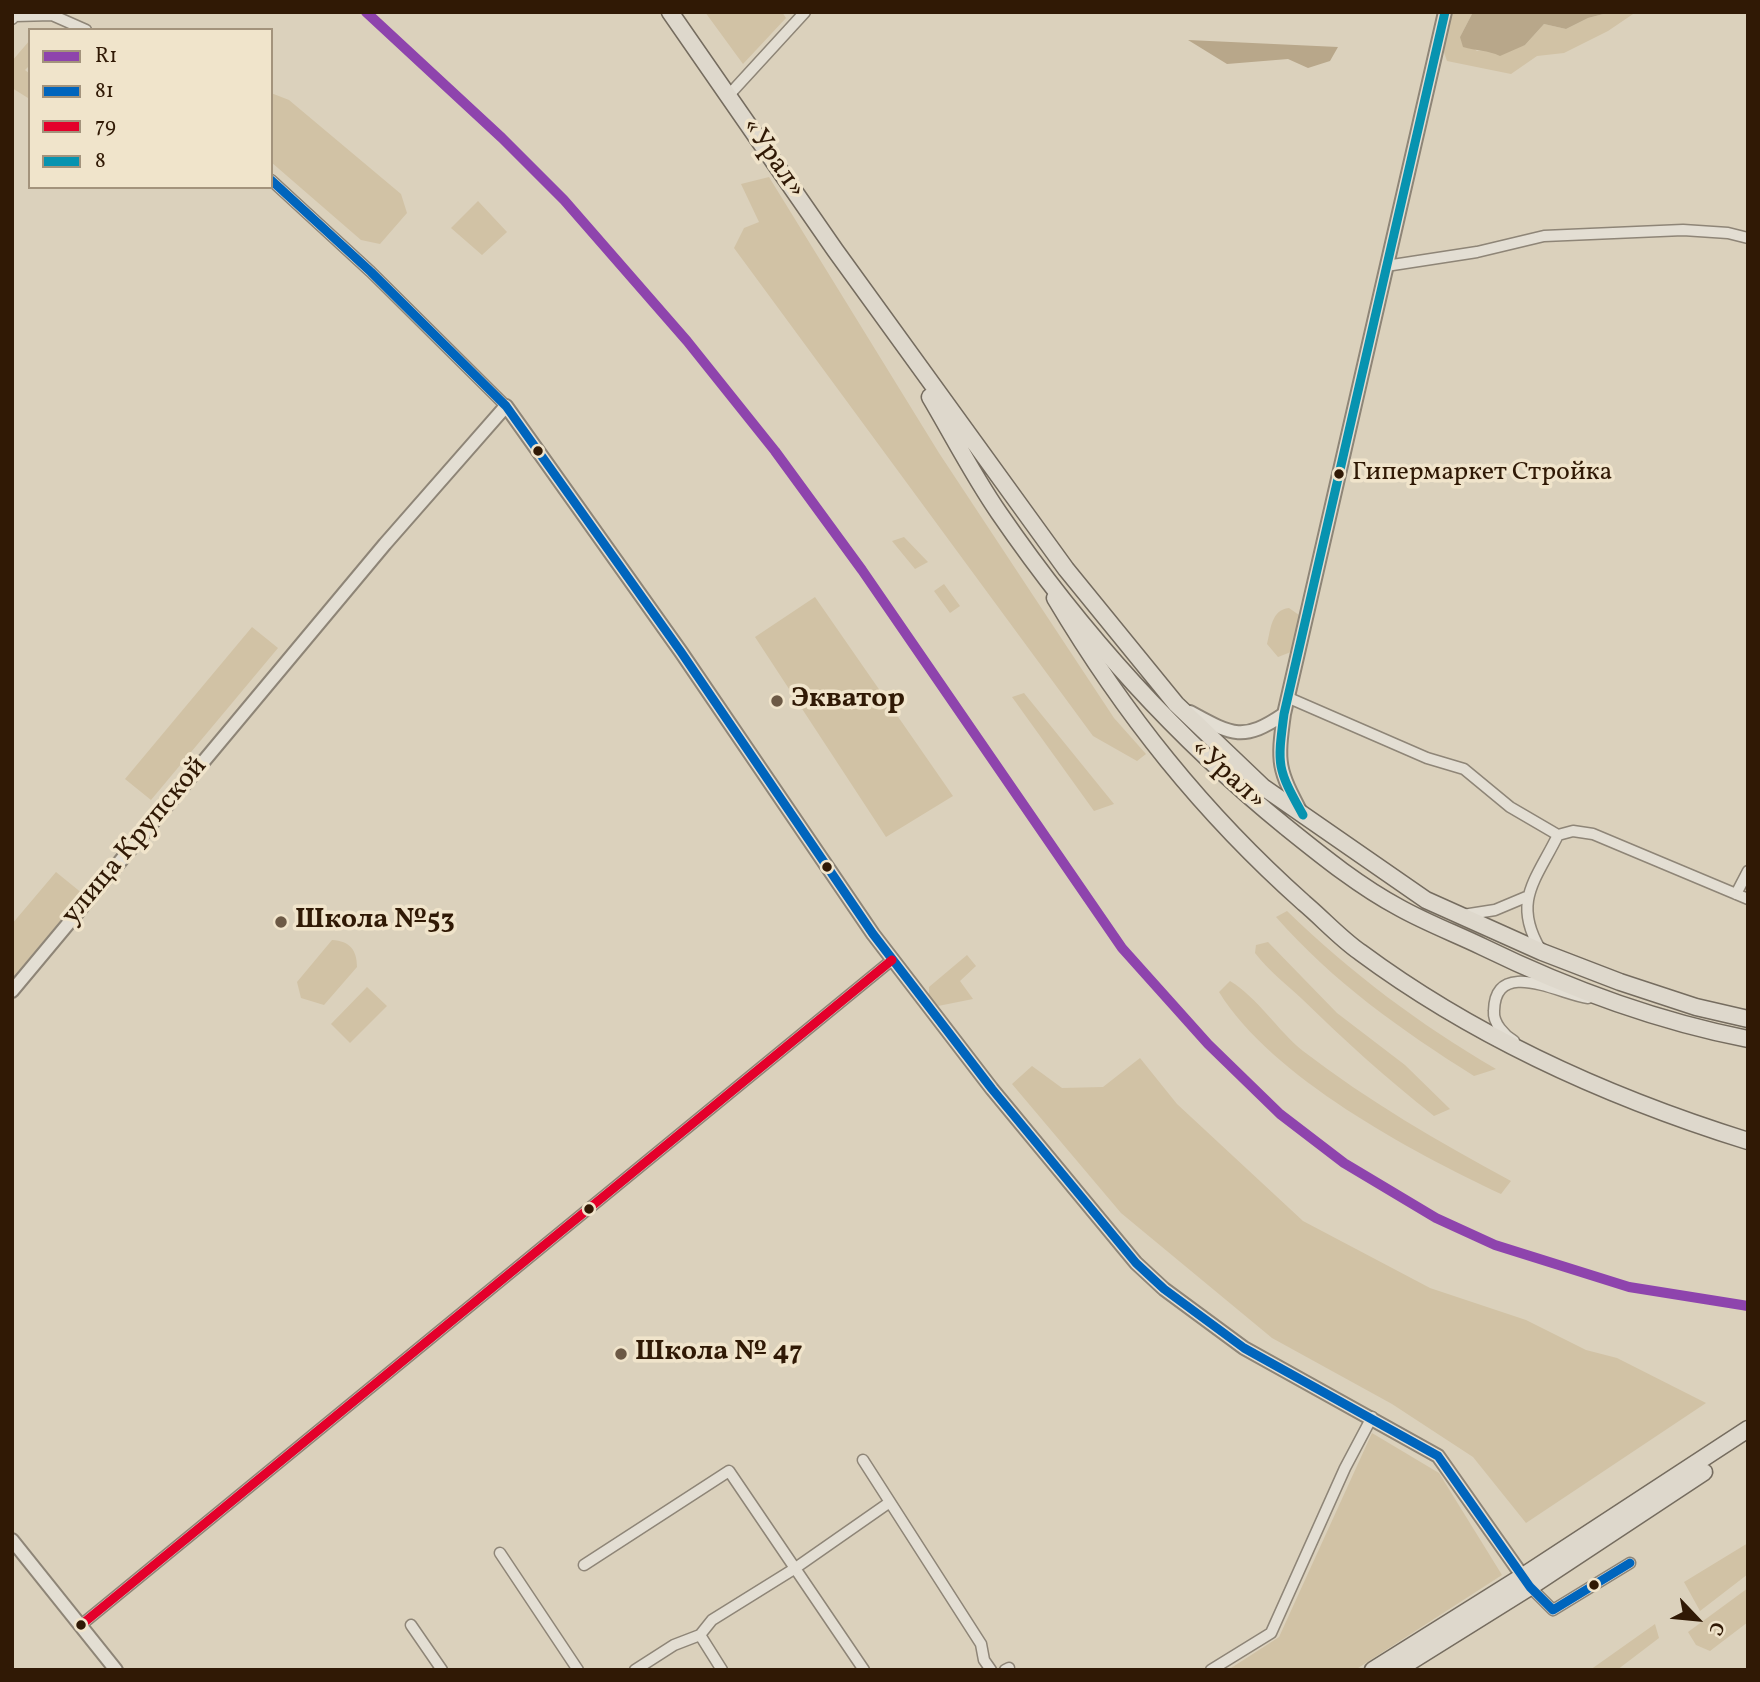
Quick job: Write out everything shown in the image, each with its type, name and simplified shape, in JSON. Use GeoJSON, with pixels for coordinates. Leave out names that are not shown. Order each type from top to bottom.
{"type":"FeatureCollection","features":[{"type":"Feature","properties":{"kind":"main road","name":"«Урал»"},"geometry":{"type":"LineString","coordinates":[[670,12],[875,305],[1066,569],[1176,704],[1263,787],[1426,900],[1542,952],[1696,1007],[1748,1019]]}},
{"type":"Feature","properties":{"kind":"main road","name":"«Урал»"},"geometry":{"type":"LineString","coordinates":[[875,305],[997,511],[1034,562],[1156,709],[1233,784],[1330,863],[1400,908],[1519,965],[1612,1001],[1690,1027],[1748,1039]]}},
{"type":"Feature","properties":{"kind":"main road"},"geometry":{"type":"LineString","coordinates":[[1034,562],[1094,663],[1154,748],[1247,852],[1359,951],[1443,1008],[1525,1055],[1641,1104],[1748,1141]]}},
{"type":"Feature","properties":{"kind":"main road"},"geometry":{"type":"LineString","coordinates":[[1397,1670],[1748,1429]]}},
{"type":"Feature","properties":{"kind":"main road"},"geometry":{"type":"LineString","coordinates":[[1373,1670],[1527,1582],[1748,1442]]}},
{"type":"Feature","properties":{"kind":"street"},"geometry":{"type":"LineString","coordinates":[[728,96],[805,12]]}},
{"type":"Feature","properties":{"kind":"street"},"geometry":{"type":"LineString","coordinates":[[1303,816],[1280,772],[1278,755],[1284,714],[1445,12]]}},
{"type":"Feature","properties":{"kind":"street"},"geometry":{"type":"LineString","coordinates":[[14,18],[52,16],[81,28]]}},
{"type":"Feature","properties":{"kind":"street"},"geometry":{"type":"LineString","coordinates":[[273,182],[371,272],[506,406],[703,684],[892,960],[992,1088],[1136,1263],[1164,1289],[1244,1348],[1438,1456],[1448,1466],[1527,1582],[1553,1610],[1630,1563]]}},
{"type":"Feature","properties":{"kind":"street"},"geometry":{"type":"LineString","coordinates":[[1386,266],[1477,252],[1544,236],[1683,230],[1728,233],[1748,238]]}},
{"type":"Feature","properties":{"kind":"street","name":"улица Крупской"},"geometry":{"type":"LineString","coordinates":[[12,991],[384,544],[506,406]]}},
{"type":"Feature","properties":{"kind":"street"},"geometry":{"type":"LineString","coordinates":[[1289,698],[1427,758],[1464,769],[1510,807],[1558,835],[1573,831],[1593,834],[1748,899]]}},
{"type":"Feature","properties":{"kind":"street"},"geometry":{"type":"LineString","coordinates":[[1176,704],[1227,733],[1257,731],[1284,714]]}},
{"type":"Feature","properties":{"kind":"street"},"geometry":{"type":"LineString","coordinates":[[1542,952],[1527,926],[1526,897],[1558,835]]}},
{"type":"Feature","properties":{"kind":"street"},"geometry":{"type":"LineString","coordinates":[[1736,894],[1748,871]]}},
{"type":"Feature","properties":{"kind":"street"},"geometry":{"type":"LineString","coordinates":[[1462,915],[1495,910],[1526,897]]}},
{"type":"Feature","properties":{"kind":"street"},"geometry":{"type":"LineString","coordinates":[[80,1625],[892,960]]}},
{"type":"Feature","properties":{"kind":"street"},"geometry":{"type":"LineString","coordinates":[[1543,1061],[1508,1037],[1498,1026],[1493,1014],[1494,1001],[1502,990],[1522,980],[1576,997],[1612,1001]]}},
{"type":"Feature","properties":{"kind":"street"},"geometry":{"type":"LineString","coordinates":[[1212,1670],[1271,1633],[1345,1468],[1372,1417]]}},
{"type":"Feature","properties":{"kind":"street"},"geometry":{"type":"LineString","coordinates":[[863,1460],[981,1644],[984,1660],[991,1670]]}},
{"type":"Feature","properties":{"kind":"street"},"geometry":{"type":"LineString","coordinates":[[584,1565],[729,1471],[864,1670]]}},
{"type":"Feature","properties":{"kind":"street"},"geometry":{"type":"LineString","coordinates":[[635,1670],[674,1645],[700,1635],[712,1620],[794,1569],[890,1502]]}},
{"type":"Feature","properties":{"kind":"street"},"geometry":{"type":"LineString","coordinates":[[12,1540],[116,1670]]}},
{"type":"Feature","properties":{"kind":"street"},"geometry":{"type":"LineString","coordinates":[[500,1553],[578,1670]]}},
{"type":"Feature","properties":{"kind":"street"},"geometry":{"type":"LineString","coordinates":[[411,1625],[442,1670]]}},
{"type":"Feature","properties":{"kind":"street"},"geometry":{"type":"LineString","coordinates":[[700,1635],[722,1670]]}},
{"type":"Feature","properties":{"kind":"shaded area"},"geometry":{"type":"Polygon","coordinates":[[[705,12],[782,12],[786,18],[743,64],[705,12]]]}},
{"type":"Feature","properties":{"kind":"shaded area"},"geometry":{"type":"Polygon","coordinates":[[[1453,12],[1473,12],[1460,37],[1477,51],[1525,45],[1544,24],[1566,29],[1588,18],[1611,12],[1636,12],[1608,31],[1564,53],[1537,56],[1511,74],[1447,61],[1441,44],[1453,12]]]}},
{"type":"Feature","properties":{"kind":"shaded area"},"geometry":{"type":"Polygon","coordinates":[[[1473,12],[1611,12],[1588,18],[1566,29],[1544,24],[1525,45],[1500,56],[1463,47],[1460,37],[1473,12]]]}},
{"type":"Feature","properties":{"kind":"shaded area"},"geometry":{"type":"Polygon","coordinates":[[[1188,40],[1338,47],[1330,61],[1308,68],[1288,59],[1227,64],[1188,40]]]}},
{"type":"Feature","properties":{"kind":"shaded area"},"geometry":{"type":"Polygon","coordinates":[[[28,42],[28,67],[25,70],[28,72],[28,98],[12,88],[12,61],[28,42]]]}},
{"type":"Feature","properties":{"kind":"shaded area"},"geometry":{"type":"Polygon","coordinates":[[[273,94],[289,100],[401,194],[407,213],[380,244],[361,240],[273,164],[273,94]]]}},
{"type":"Feature","properties":{"kind":"shaded area"},"geometry":{"type":"Polygon","coordinates":[[[769,177],[939,453],[1114,718],[1146,754],[1137,761],[1093,736],[734,248],[744,228],[759,222],[741,184],[769,177]]]}},
{"type":"Feature","properties":{"kind":"shaded area"},"geometry":{"type":"Polygon","coordinates":[[[478,201],[507,232],[482,255],[451,228],[478,201]]]}},
{"type":"Feature","properties":{"kind":"shaded area"},"geometry":{"type":"Polygon","coordinates":[[[904,537],[928,562],[915,569],[892,541],[904,537]]]}},
{"type":"Feature","properties":{"kind":"shaded area"},"geometry":{"type":"Polygon","coordinates":[[[944,584],[960,606],[950,613],[934,591],[944,584]]]}},
{"type":"Feature","properties":{"kind":"shaded area"},"geometry":{"type":"Polygon","coordinates":[[[815,597],[953,796],[886,837],[755,637],[815,597]]]}},
{"type":"Feature","properties":{"kind":"shaded area"},"geometry":{"type":"Polygon","coordinates":[[[1289,608],[1299,615],[1291,652],[1278,657],[1267,644],[1275,616],[1289,608]]]}},
{"type":"Feature","properties":{"kind":"shaded area"},"geometry":{"type":"Polygon","coordinates":[[[252,627],[278,648],[151,800],[125,779],[252,627]]]}},
{"type":"Feature","properties":{"kind":"shaded area"},"geometry":{"type":"Polygon","coordinates":[[[1024,693],[1114,804],[1094,811],[1012,697],[1024,693]]]}},
{"type":"Feature","properties":{"kind":"shaded area"},"geometry":{"type":"Polygon","coordinates":[[[56,872],[83,894],[12,979],[12,924],[56,872]]]}},
{"type":"Feature","properties":{"kind":"shaded area"},"geometry":{"type":"Polygon","coordinates":[[[1287,911],[1336,956],[1387,996],[1496,1069],[1474,1076],[1369,1004],[1321,963],[1276,917],[1287,911]]]}},
{"type":"Feature","properties":{"kind":"shaded area"},"geometry":{"type":"Polygon","coordinates":[[[332,940],[344,942],[351,947],[356,956],[357,967],[324,1005],[301,998],[297,982],[332,940]]]}},
{"type":"Feature","properties":{"kind":"shaded area"},"geometry":{"type":"Polygon","coordinates":[[[1268,942],[1337,1013],[1405,1065],[1450,1109],[1434,1116],[1350,1044],[1255,953],[1256,945],[1268,942]]]}},
{"type":"Feature","properties":{"kind":"shaded area"},"geometry":{"type":"Polygon","coordinates":[[[967,955],[976,966],[960,981],[973,999],[938,1006],[929,997],[929,987],[967,955]]]}},
{"type":"Feature","properties":{"kind":"shaded area"},"geometry":{"type":"Polygon","coordinates":[[[1230,981],[1250,996],[1303,1051],[1353,1087],[1404,1120],[1511,1181],[1501,1194],[1465,1177],[1386,1134],[1308,1082],[1272,1054],[1242,1023],[1219,992],[1230,981]]]}},
{"type":"Feature","properties":{"kind":"shaded area"},"geometry":{"type":"Polygon","coordinates":[[[367,987],[387,1006],[350,1043],[331,1024],[367,987]]]}},
{"type":"Feature","properties":{"kind":"shaded area"},"geometry":{"type":"Polygon","coordinates":[[[1140,1058],[1177,1104],[1303,1221],[1430,1288],[1526,1320],[1586,1350],[1617,1358],[1706,1403],[1526,1523],[1473,1457],[1392,1404],[1272,1338],[1121,1213],[1012,1084],[1032,1066],[1062,1088],[1103,1087],[1140,1058]]]}},
{"type":"Feature","properties":{"kind":"shaded area"},"geometry":{"type":"Polygon","coordinates":[[[1372,1433],[1439,1473],[1502,1575],[1355,1670],[1228,1670],[1279,1637],[1372,1433]]]}},
{"type":"Feature","properties":{"kind":"shaded area"},"geometry":{"type":"Polygon","coordinates":[[[1748,1543],[1748,1574],[1700,1611],[1684,1582],[1748,1543]]]}},
{"type":"Feature","properties":{"kind":"shaded area"},"geometry":{"type":"Polygon","coordinates":[[[1748,1588],[1748,1622],[1710,1651],[1696,1645],[1688,1632],[1748,1588]]]}},
{"type":"Feature","properties":{"kind":"shaded area"},"geometry":{"type":"Polygon","coordinates":[[[1655,1624],[1659,1638],[1617,1670],[1590,1670],[1655,1624]]]}},
{"type":"Feature","properties":{"kind":"railway"},"geometry":{"type":"LineString","coordinates":[[366,12],[502,138],[564,200],[687,341],[775,451],[862,570],[1122,948],[1208,1044],[1280,1114],[1344,1163],[1436,1218],[1495,1245],[1629,1287],[1748,1306]]}},
{"type":"Feature","properties":{"kind":"transit line","name":"R1"},"geometry":{"type":"LineString","coordinates":[[366,12],[502,138],[564,200],[687,341],[775,451],[862,570],[1122,948],[1208,1044],[1280,1114],[1344,1163],[1436,1218],[1495,1245],[1629,1287],[1748,1306]]}},
{"type":"Feature","properties":{"kind":"transit line","name":"8"},"geometry":{"type":"LineString","coordinates":[[1303,815],[1281,767],[1280,746],[1284,714],[1445,12]]}},
{"type":"Feature","properties":{"kind":"transit line","name":"81"},"geometry":{"type":"LineString","coordinates":[[273,182],[371,272],[506,406],[681,652],[873,934],[992,1089],[1136,1263],[1164,1289],[1244,1348],[1438,1456],[1530,1587],[1553,1610],[1630,1563]]}},
{"type":"Feature","properties":{"kind":"transit line","name":"79"},"geometry":{"type":"LineString","coordinates":[[81,1625],[892,960]]}},
{"type":"Feature","properties":{"kind":"place","name":"Гипермаркет Стройка"},"geometry":{"type":"Point","coordinates":[1339,474]}},
{"type":"Feature","properties":{"kind":"place","name":"Экватор"},"geometry":{"type":"Point","coordinates":[777,701]}},
{"type":"Feature","properties":{"kind":"place","name":"Школа №53"},"geometry":{"type":"Point","coordinates":[281,922]}},
{"type":"Feature","properties":{"kind":"place","name":"Школа № 47"},"geometry":{"type":"Point","coordinates":[621,1354]}}]}
